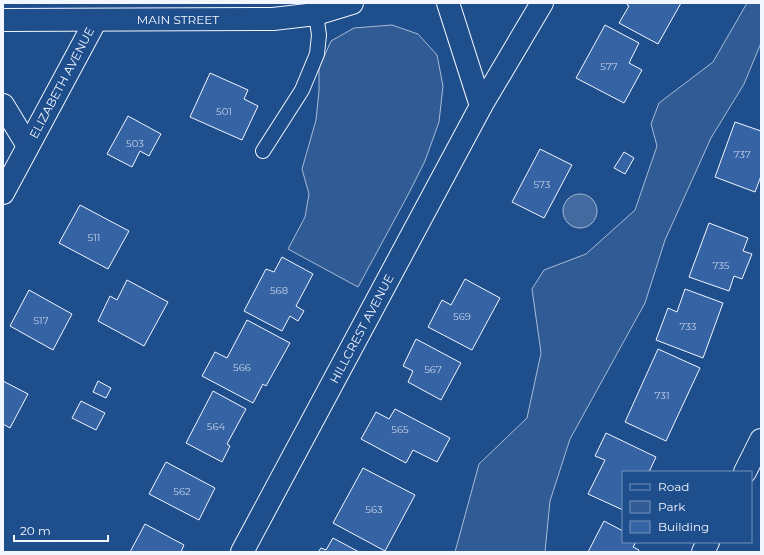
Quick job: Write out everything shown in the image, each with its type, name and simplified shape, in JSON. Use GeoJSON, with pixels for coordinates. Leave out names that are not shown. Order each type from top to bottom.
{"type":"FeatureCollection","features":[{"type":"Feature","properties":{"kind":"street","name":"MAIN STREET"},"geometry":{"type":"LineString","coordinates":[[13,14],[96,20],[273,19],[316,14],[352,3]]}},
{"type":"Feature","properties":{"kind":"street"},"geometry":{"type":"LineString","coordinates":[[448,3],[481,106]]}},
{"type":"Feature","properties":{"kind":"street","name":"HILLCREST AVENUE"},"geometry":{"type":"LineString","coordinates":[[242,552],[481,106],[542,3]]}},
{"type":"Feature","properties":{"kind":"street","name":"ELIZABETH AVENUE"},"geometry":{"type":"LineString","coordinates":[[3,193],[96,20]]}},
{"type":"Feature","properties":{"kind":"street","name":"ELIZABETH AVENUE"},"geometry":{"type":"LineString","coordinates":[[3,105],[28,146]]}},
{"type":"Feature","properties":{"kind":"street"},"geometry":{"type":"LineString","coordinates":[[745,471],[761,440]]}},
{"type":"Feature","properties":{"kind":"street"},"geometry":{"type":"LineString","coordinates":[[703,552],[708,543]]}},
{"type":"Feature","properties":{"kind":"lane"},"geometry":{"type":"LineString","coordinates":[[264,151],[302,90],[317,54],[320,35],[316,14]]}},
{"type":"Feature","properties":{"kind":"green space"},"geometry":{"type":"Polygon","coordinates":[[[747,3],[761,3],[761,43],[744,84],[711,138],[665,240],[645,303],[570,439],[550,501],[545,552],[455,552],[479,464],[527,418],[541,353],[532,289],[544,270],[586,254],[635,210],[657,146],[651,124],[659,103],[713,62],[747,3]]]}},
{"type":"Feature","properties":{"kind":"green space"},"geometry":{"type":"Polygon","coordinates":[[[392,25],[418,34],[437,55],[443,86],[439,122],[425,161],[358,287],[288,249],[305,217],[309,194],[302,169],[316,120],[319,91],[319,68],[331,41],[354,28],[392,25]]]}},
{"type":"Feature","properties":{"kind":"shaded area"},"geometry":{"type":"Polygon","coordinates":[[[577,194],[583,194],[587,195],[594,201],[597,211],[596,218],[590,225],[583,228],[577,228],[573,227],[566,221],[563,214],[563,208],[564,204],[570,197],[577,194]]]}},
{"type":"Feature","properties":{"kind":"building"},"geometry":{"type":"Polygon","coordinates":[[[628,3],[681,3],[658,44],[619,23],[629,6],[627,5],[628,3]]]}},
{"type":"Feature","properties":{"kind":"building"},"geometry":{"type":"Polygon","coordinates":[[[605,25],[639,43],[629,63],[642,70],[624,103],[576,78],[605,25]]]}},
{"type":"Feature","properties":{"kind":"building"},"geometry":{"type":"Polygon","coordinates":[[[210,73],[248,90],[244,99],[258,106],[242,140],[190,117],[210,73]]]}},
{"type":"Feature","properties":{"kind":"building"},"geometry":{"type":"Polygon","coordinates":[[[128,116],[161,134],[149,156],[140,151],[132,167],[107,154],[128,116]]]}},
{"type":"Feature","properties":{"kind":"building"},"geometry":{"type":"Polygon","coordinates":[[[735,122],[761,131],[761,176],[755,192],[715,177],[735,122]]]}},
{"type":"Feature","properties":{"kind":"building"},"geometry":{"type":"Polygon","coordinates":[[[540,149],[572,165],[544,218],[512,202],[540,149]]]}},
{"type":"Feature","properties":{"kind":"building"},"geometry":{"type":"Polygon","coordinates":[[[624,152],[634,158],[625,174],[614,168],[624,152]]]}},
{"type":"Feature","properties":{"kind":"building"},"geometry":{"type":"Polygon","coordinates":[[[80,205],[129,231],[108,269],[59,243],[80,205]]]}},
{"type":"Feature","properties":{"kind":"building"},"geometry":{"type":"Polygon","coordinates":[[[709,223],[748,238],[743,251],[752,254],[742,279],[734,276],[729,291],[689,277],[709,223]]]}},
{"type":"Feature","properties":{"kind":"building"},"geometry":{"type":"Polygon","coordinates":[[[282,257],[313,274],[296,306],[304,311],[298,321],[290,316],[282,331],[244,311],[266,269],[274,272],[282,257]]]}},
{"type":"Feature","properties":{"kind":"building"},"geometry":{"type":"Polygon","coordinates":[[[465,279],[500,298],[472,350],[428,327],[442,300],[451,305],[465,279]]]}},
{"type":"Feature","properties":{"kind":"building"},"geometry":{"type":"Polygon","coordinates":[[[127,280],[168,302],[144,346],[98,321],[110,296],[117,300],[127,280]]]}},
{"type":"Feature","properties":{"kind":"building"},"geometry":{"type":"Polygon","coordinates":[[[685,289],[723,303],[703,358],[656,340],[668,308],[677,312],[685,289]]]}},
{"type":"Feature","properties":{"kind":"building"},"geometry":{"type":"Polygon","coordinates":[[[29,290],[72,314],[53,350],[10,326],[29,290]]]}},
{"type":"Feature","properties":{"kind":"building"},"geometry":{"type":"Polygon","coordinates":[[[247,320],[290,343],[266,386],[263,384],[253,403],[202,376],[215,352],[227,358],[247,320]]]}},
{"type":"Feature","properties":{"kind":"building"},"geometry":{"type":"Polygon","coordinates":[[[416,339],[461,363],[441,400],[408,382],[413,371],[403,366],[416,339]]]}},
{"type":"Feature","properties":{"kind":"building"},"geometry":{"type":"Polygon","coordinates":[[[658,349],[700,368],[666,441],[625,422],[658,349]]]}},
{"type":"Feature","properties":{"kind":"building"},"geometry":{"type":"Polygon","coordinates":[[[3,381],[28,394],[10,428],[3,424],[3,381]]]}},
{"type":"Feature","properties":{"kind":"building"},"geometry":{"type":"Polygon","coordinates":[[[98,381],[111,388],[106,398],[93,392],[98,381]]]}},
{"type":"Feature","properties":{"kind":"building"},"geometry":{"type":"Polygon","coordinates":[[[213,391],[246,409],[227,444],[230,446],[222,462],[186,443],[213,391]]]}},
{"type":"Feature","properties":{"kind":"building"},"geometry":{"type":"Polygon","coordinates":[[[81,401],[105,413],[96,430],[72,418],[81,401]]]}},
{"type":"Feature","properties":{"kind":"building"},"geometry":{"type":"Polygon","coordinates":[[[395,409],[450,438],[437,462],[413,450],[406,463],[361,439],[376,412],[389,419],[395,409]]]}},
{"type":"Feature","properties":{"kind":"building"},"geometry":{"type":"Polygon","coordinates":[[[606,433],[656,457],[649,471],[622,471],[622,510],[588,494],[605,460],[595,456],[606,433]]]}},
{"type":"Feature","properties":{"kind":"building"},"geometry":{"type":"Polygon","coordinates":[[[166,462],[215,488],[199,520],[149,494],[166,462]]]}},
{"type":"Feature","properties":{"kind":"building"},"geometry":{"type":"Polygon","coordinates":[[[363,468],[415,495],[385,551],[333,523],[363,468]]]}},
{"type":"Feature","properties":{"kind":"building"},"geometry":{"type":"Polygon","coordinates":[[[604,521],[622,530],[622,543],[635,543],[633,547],[639,550],[638,552],[588,552],[604,521]]]}},
{"type":"Feature","properties":{"kind":"building"},"geometry":{"type":"Polygon","coordinates":[[[145,524],[184,545],[181,552],[130,552],[145,524]]]}},
{"type":"Feature","properties":{"kind":"building"},"geometry":{"type":"Polygon","coordinates":[[[333,538],[359,552],[318,552],[321,548],[326,550],[333,538]]]}}]}
